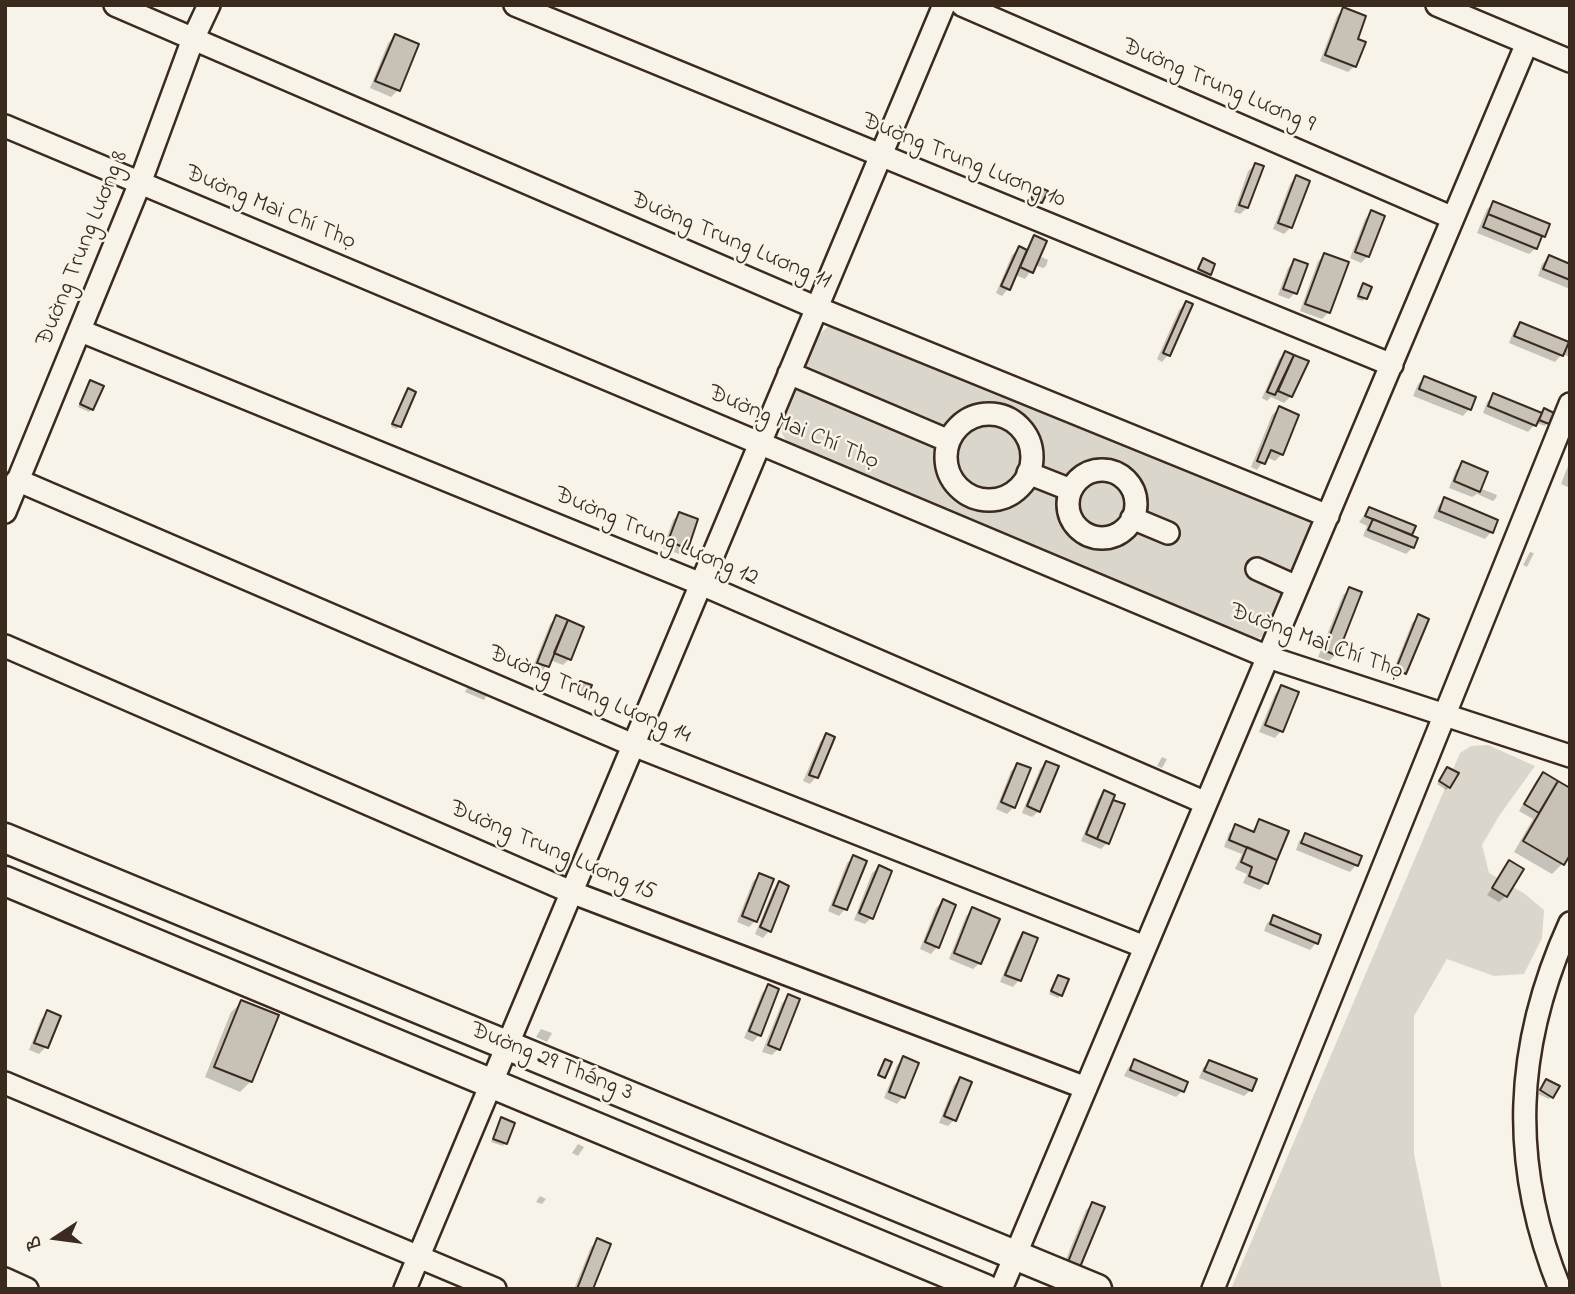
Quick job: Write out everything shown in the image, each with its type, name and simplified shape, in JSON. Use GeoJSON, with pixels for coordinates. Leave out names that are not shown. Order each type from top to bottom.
{"type":"FeatureCollection","features":[{"type":"Feature","properties":{"kind":"street","name":"Đường Trung Lương 11"},"geometry":{"type":"LineString","coordinates":[[116,5],[817,309],[1328,516]]}},
{"type":"Feature","properties":{"kind":"street","name":"Đường Trung Lương 8"},"geometry":{"type":"LineString","coordinates":[[5,512],[81,331],[193,39],[209,5]]}},
{"type":"Feature","properties":{"kind":"street","name":"Đường Trung Lương 10"},"geometry":{"type":"LineString","coordinates":[[515,5],[1392,365]]}},
{"type":"Feature","properties":{"kind":"street"},"geometry":{"type":"LineString","coordinates":[[405,1289],[944,5]]}},
{"type":"Feature","properties":{"kind":"street","name":"Đường Trung Lương 9"},"geometry":{"type":"LineString","coordinates":[[962,5],[1453,218]]}},
{"type":"Feature","properties":{"kind":"street"},"geometry":{"type":"LineString","coordinates":[[1437,5],[1570,61]]}},
{"type":"Feature","properties":{"kind":"street"},"geometry":{"type":"LineString","coordinates":[[1001,1289],[1527,43]]}},
{"type":"Feature","properties":{"kind":"street","name":"Đường Mai Chí Thọ"},"geometry":{"type":"LineString","coordinates":[[5,126],[1268,657],[1570,756]]}},
{"type":"Feature","properties":{"kind":"street","name":"Đường Trung Lương 12"},"geometry":{"type":"LineString","coordinates":[[81,331],[701,584],[1206,803]]}},
{"type":"Feature","properties":{"kind":"street"},"geometry":{"type":"LineString","coordinates":[[789,373],[948,441]]}},
{"type":"Feature","properties":{"kind":"street"},"geometry":{"type":"LineString","coordinates":[[1213,1289],[1570,404]]}},
{"type":"Feature","properties":{"kind":"street"},"geometry":{"type":"LineString","coordinates":[[1000,415],[1011,420],[1027,438],[1031,462],[1028,473],[1013,492],[1002,498],[978,498],[967,493],[950,475],[947,464],[948,441],[965,421],[976,416],[1000,415]]}},
{"type":"Feature","properties":{"kind":"street"},"geometry":{"type":"LineString","coordinates":[[1099,470],[1113,472],[1125,480],[1133,491],[1135,505],[1132,518],[1124,530],[1111,537],[1090,536],[1079,529],[1071,517],[1068,503],[1071,489],[1086,474],[1099,470]]}},
{"type":"Feature","properties":{"kind":"street"},"geometry":{"type":"LineString","coordinates":[[1028,473],[1071,489]]}},
{"type":"Feature","properties":{"kind":"street","name":"Đường Trung Lương 14"},"geometry":{"type":"LineString","coordinates":[[17,480],[634,745],[1145,947]]}},
{"type":"Feature","properties":{"kind":"street"},"geometry":{"type":"LineString","coordinates":[[1132,518],[1168,533]]}},
{"type":"Feature","properties":{"kind":"street"},"geometry":{"type":"LineString","coordinates":[[1257,569],[1297,587]]}},
{"type":"Feature","properties":{"kind":"street","name":"Đường Trung Lương 15"},"geometry":{"type":"LineString","coordinates":[[5,646],[571,892],[1086,1088]]}},
{"type":"Feature","properties":{"kind":"street","name":"Đường 29 Tháng 3"},"geometry":{"type":"LineString","coordinates":[[5,838],[1097,1289]]}},
{"type":"Feature","properties":{"kind":"street","name":"Đường 29 Tháng 3"},"geometry":{"type":"LineString","coordinates":[[5,881],[985,1289]]}},
{"type":"Feature","properties":{"kind":"street"},"geometry":{"type":"LineString","coordinates":[[1560,1289],[1546,1251],[1528,1179],[1523,1108],[1528,1065],[1545,983],[1570,923]]}},
{"type":"Feature","properties":{"kind":"street"},"geometry":{"type":"LineString","coordinates":[[5,1083],[495,1289]]}},
{"type":"Feature","properties":{"kind":"street"},"geometry":{"type":"LineString","coordinates":[[5,1279],[27,1289]]}},
{"type":"Feature","properties":{"kind":"shaded area"},"geometry":{"type":"Polygon","coordinates":[[[831,324],[1297,512],[1310,523],[1312,537],[1268,634],[1258,638],[1247,636],[787,443],[782,433],[782,422],[817,336],[831,324]]]}},
{"type":"Feature","properties":{"kind":"shaded area"},"geometry":{"type":"Polygon","coordinates":[[[1488,745],[1535,766],[1482,845],[1489,873],[1525,894],[1544,910],[1542,938],[1524,974],[1494,976],[1447,959],[1414,1016],[1414,1154],[1442,1289],[1231,1289],[1460,753],[1471,746],[1488,745]]]}},
{"type":"Feature","properties":{"kind":"building"},"geometry":{"type":"Polygon","coordinates":[[[1343,7],[1366,16],[1358,39],[1366,42],[1356,67],[1325,55],[1343,7]]]}},
{"type":"Feature","properties":{"kind":"building"},"geometry":{"type":"Polygon","coordinates":[[[395,34],[419,44],[400,91],[375,81],[395,34]]]}},
{"type":"Feature","properties":{"kind":"building"},"geometry":{"type":"Polygon","coordinates":[[[1255,163],[1264,166],[1248,208],[1239,205],[1255,163]]]}},
{"type":"Feature","properties":{"kind":"building"},"geometry":{"type":"Polygon","coordinates":[[[1296,175],[1310,181],[1292,228],[1278,223],[1296,175]]]}},
{"type":"Feature","properties":{"kind":"building"},"geometry":{"type":"Polygon","coordinates":[[[1037,186],[1048,191],[1042,203],[1031,199],[1037,186]]]}},
{"type":"Feature","properties":{"kind":"building"},"geometry":{"type":"Polygon","coordinates":[[[1493,201],[1550,224],[1545,237],[1488,214],[1493,201]]]}},
{"type":"Feature","properties":{"kind":"building"},"geometry":{"type":"Polygon","coordinates":[[[1371,210],[1385,216],[1369,257],[1355,252],[1371,210]]]}},
{"type":"Feature","properties":{"kind":"building"},"geometry":{"type":"Polygon","coordinates":[[[1488,214],[1542,236],[1537,249],[1483,227],[1488,214]]]}},
{"type":"Feature","properties":{"kind":"building"},"geometry":{"type":"Polygon","coordinates":[[[1034,235],[1047,241],[1033,273],[1020,267],[1034,235]]]}},
{"type":"Feature","properties":{"kind":"building"},"geometry":{"type":"Polygon","coordinates":[[[1019,246],[1027,250],[1010,290],[1001,286],[1019,246]]]}},
{"type":"Feature","properties":{"kind":"building"},"geometry":{"type":"Polygon","coordinates":[[[1324,253],[1349,262],[1330,313],[1305,304],[1324,253]]]}},
{"type":"Feature","properties":{"kind":"building"},"geometry":{"type":"Polygon","coordinates":[[[1549,255],[1570,264],[1570,280],[1543,269],[1549,255]]]}},
{"type":"Feature","properties":{"kind":"building"},"geometry":{"type":"Polygon","coordinates":[[[1203,258],[1215,264],[1211,275],[1198,269],[1203,258]]]}},
{"type":"Feature","properties":{"kind":"building"},"geometry":{"type":"Polygon","coordinates":[[[1294,259],[1308,264],[1297,294],[1283,289],[1294,259]]]}},
{"type":"Feature","properties":{"kind":"building"},"geometry":{"type":"Polygon","coordinates":[[[1363,283],[1372,287],[1367,299],[1358,296],[1363,283]]]}},
{"type":"Feature","properties":{"kind":"building"},"geometry":{"type":"Polygon","coordinates":[[[1186,301],[1193,304],[1170,356],[1163,353],[1186,301]]]}},
{"type":"Feature","properties":{"kind":"building"},"geometry":{"type":"Polygon","coordinates":[[[1520,322],[1569,342],[1563,356],[1514,336],[1520,322]]]}},
{"type":"Feature","properties":{"kind":"building"},"geometry":{"type":"Polygon","coordinates":[[[1285,351],[1294,355],[1275,395],[1267,392],[1285,351]]]}},
{"type":"Feature","properties":{"kind":"building"},"geometry":{"type":"Polygon","coordinates":[[[1294,355],[1309,361],[1292,397],[1278,391],[1294,355]]]}},
{"type":"Feature","properties":{"kind":"building"},"geometry":{"type":"Polygon","coordinates":[[[1424,376],[1476,397],[1471,410],[1419,389],[1424,376]]]}},
{"type":"Feature","properties":{"kind":"building"},"geometry":{"type":"Polygon","coordinates":[[[90,380],[104,386],[93,410],[80,404],[90,380]]]}},
{"type":"Feature","properties":{"kind":"building"},"geometry":{"type":"Polygon","coordinates":[[[408,388],[416,392],[401,427],[392,424],[408,388]]]}},
{"type":"Feature","properties":{"kind":"building"},"geometry":{"type":"Polygon","coordinates":[[[1493,393],[1542,413],[1536,426],[1488,406],[1493,393]]]}},
{"type":"Feature","properties":{"kind":"building"},"geometry":{"type":"Polygon","coordinates":[[[1279,406],[1299,415],[1283,455],[1271,450],[1265,464],[1257,461],[1279,406]]]}},
{"type":"Feature","properties":{"kind":"building"},"geometry":{"type":"Polygon","coordinates":[[[1544,408],[1554,413],[1549,424],[1539,420],[1544,408]]]}},
{"type":"Feature","properties":{"kind":"building"},"geometry":{"type":"Polygon","coordinates":[[[1462,461],[1488,472],[1480,492],[1454,481],[1462,461]]]}},
{"type":"Feature","properties":{"kind":"building"},"geometry":{"type":"Polygon","coordinates":[[[1444,497],[1498,520],[1493,533],[1439,511],[1444,497]]]}},
{"type":"Feature","properties":{"kind":"building"},"geometry":{"type":"Polygon","coordinates":[[[1369,507],[1416,526],[1412,535],[1365,516],[1369,507]]]}},
{"type":"Feature","properties":{"kind":"building"},"geometry":{"type":"Polygon","coordinates":[[[679,512],[698,519],[688,549],[668,541],[679,512]]]}},
{"type":"Feature","properties":{"kind":"building"},"geometry":{"type":"Polygon","coordinates":[[[1373,519],[1418,538],[1414,548],[1368,530],[1373,519]]]}},
{"type":"Feature","properties":{"kind":"building"},"geometry":{"type":"Polygon","coordinates":[[[1349,587],[1362,592],[1337,656],[1324,650],[1349,587]]]}},
{"type":"Feature","properties":{"kind":"building"},"geometry":{"type":"Polygon","coordinates":[[[1418,614],[1429,619],[1406,674],[1396,669],[1418,614]]]}},
{"type":"Feature","properties":{"kind":"building"},"geometry":{"type":"Polygon","coordinates":[[[556,615],[568,620],[549,667],[537,663],[556,615]]]}},
{"type":"Feature","properties":{"kind":"building"},"geometry":{"type":"Polygon","coordinates":[[[568,620],[584,627],[571,660],[554,653],[568,620]]]}},
{"type":"Feature","properties":{"kind":"building"},"geometry":{"type":"Polygon","coordinates":[[[580,681],[592,685],[588,696],[576,691],[580,681]]]}},
{"type":"Feature","properties":{"kind":"building"},"geometry":{"type":"Polygon","coordinates":[[[1281,685],[1299,692],[1283,732],[1265,725],[1281,685]]]}},
{"type":"Feature","properties":{"kind":"building"},"geometry":{"type":"Polygon","coordinates":[[[826,733],[835,737],[818,778],[809,775],[826,733]]]}},
{"type":"Feature","properties":{"kind":"building"},"geometry":{"type":"Polygon","coordinates":[[[1046,761],[1059,766],[1040,812],[1027,806],[1046,761]]]}},
{"type":"Feature","properties":{"kind":"building"},"geometry":{"type":"Polygon","coordinates":[[[1017,763],[1031,768],[1015,808],[1001,802],[1017,763]]]}},
{"type":"Feature","properties":{"kind":"building"},"geometry":{"type":"Polygon","coordinates":[[[1447,767],[1459,773],[1450,788],[1439,781],[1447,767]]]}},
{"type":"Feature","properties":{"kind":"building"},"geometry":{"type":"Polygon","coordinates":[[[1543,772],[1558,781],[1539,813],[1524,804],[1543,772]]]}},
{"type":"Feature","properties":{"kind":"building"},"geometry":{"type":"Polygon","coordinates":[[[1558,781],[1570,788],[1570,855],[1564,865],[1523,841],[1558,781]]]}},
{"type":"Feature","properties":{"kind":"building"},"geometry":{"type":"Polygon","coordinates":[[[1104,790],[1115,795],[1097,839],[1086,834],[1104,790]]]}},
{"type":"Feature","properties":{"kind":"building"},"geometry":{"type":"Polygon","coordinates":[[[1113,800],[1125,804],[1109,844],[1097,839],[1113,800]]]}},
{"type":"Feature","properties":{"kind":"building"},"geometry":{"type":"Polygon","coordinates":[[[1259,819],[1289,831],[1277,860],[1229,840],[1235,824],[1254,832],[1259,819]]]}},
{"type":"Feature","properties":{"kind":"building"},"geometry":{"type":"Polygon","coordinates":[[[1305,833],[1362,856],[1358,866],[1301,843],[1305,833]]]}},
{"type":"Feature","properties":{"kind":"building"},"geometry":{"type":"Polygon","coordinates":[[[1247,847],[1277,860],[1268,884],[1249,876],[1252,867],[1241,862],[1247,847]]]}},
{"type":"Feature","properties":{"kind":"building"},"geometry":{"type":"Polygon","coordinates":[[[853,855],[867,861],[847,910],[833,905],[853,855]]]}},
{"type":"Feature","properties":{"kind":"building"},"geometry":{"type":"Polygon","coordinates":[[[1509,860],[1524,869],[1507,897],[1492,888],[1509,860]]]}},
{"type":"Feature","properties":{"kind":"building"},"geometry":{"type":"Polygon","coordinates":[[[879,865],[892,871],[873,919],[859,913],[879,865]]]}},
{"type":"Feature","properties":{"kind":"building"},"geometry":{"type":"Polygon","coordinates":[[[759,873],[774,879],[757,922],[742,916],[759,873]]]}},
{"type":"Feature","properties":{"kind":"building"},"geometry":{"type":"Polygon","coordinates":[[[779,881],[789,886],[771,932],[760,927],[779,881]]]}},
{"type":"Feature","properties":{"kind":"building"},"geometry":{"type":"Polygon","coordinates":[[[943,899],[956,905],[939,948],[925,942],[943,899]]]}},
{"type":"Feature","properties":{"kind":"building"},"geometry":{"type":"Polygon","coordinates":[[[972,907],[1000,919],[981,964],[954,953],[972,907]]]}},
{"type":"Feature","properties":{"kind":"building"},"geometry":{"type":"Polygon","coordinates":[[[1273,915],[1321,935],[1318,944],[1270,924],[1273,915]]]}},
{"type":"Feature","properties":{"kind":"building"},"geometry":{"type":"Polygon","coordinates":[[[1023,932],[1038,938],[1021,981],[1005,975],[1023,932]]]}},
{"type":"Feature","properties":{"kind":"building"},"geometry":{"type":"Polygon","coordinates":[[[1058,975],[1069,979],[1062,996],[1051,991],[1058,975]]]}},
{"type":"Feature","properties":{"kind":"building"},"geometry":{"type":"Polygon","coordinates":[[[768,984],[779,989],[761,1036],[749,1031],[768,984]]]}},
{"type":"Feature","properties":{"kind":"building"},"geometry":{"type":"Polygon","coordinates":[[[788,994],[800,999],[780,1050],[768,1045],[788,994]]]}},
{"type":"Feature","properties":{"kind":"building"},"geometry":{"type":"Polygon","coordinates":[[[241,1000],[279,1015],[252,1082],[214,1067],[241,1000]]]}},
{"type":"Feature","properties":{"kind":"building"},"geometry":{"type":"Polygon","coordinates":[[[47,1010],[61,1016],[48,1048],[34,1043],[47,1010]]]}},
{"type":"Feature","properties":{"kind":"building"},"geometry":{"type":"Polygon","coordinates":[[[903,1056],[919,1063],[905,1098],[889,1092],[903,1056]]]}},
{"type":"Feature","properties":{"kind":"building"},"geometry":{"type":"Polygon","coordinates":[[[885,1059],[892,1062],[885,1078],[878,1075],[885,1059]]]}},
{"type":"Feature","properties":{"kind":"building"},"geometry":{"type":"Polygon","coordinates":[[[1134,1059],[1188,1082],[1184,1092],[1130,1070],[1134,1059]]]}},
{"type":"Feature","properties":{"kind":"building"},"geometry":{"type":"Polygon","coordinates":[[[1209,1060],[1257,1079],[1252,1091],[1204,1071],[1209,1060]]]}},
{"type":"Feature","properties":{"kind":"building"},"geometry":{"type":"Polygon","coordinates":[[[960,1077],[972,1082],[956,1121],[944,1116],[960,1077]]]}},
{"type":"Feature","properties":{"kind":"building"},"geometry":{"type":"Polygon","coordinates":[[[1546,1079],[1560,1086],[1553,1098],[1540,1090],[1546,1079]]]}},
{"type":"Feature","properties":{"kind":"building"},"geometry":{"type":"Polygon","coordinates":[[[501,1117],[515,1123],[507,1144],[493,1139],[501,1117]]]}},
{"type":"Feature","properties":{"kind":"building"},"geometry":{"type":"Polygon","coordinates":[[[1092,1202],[1105,1207],[1080,1267],[1068,1262],[1092,1202]]]}},
{"type":"Feature","properties":{"kind":"building"},"geometry":{"type":"Polygon","coordinates":[[[597,1238],[611,1244],[593,1289],[577,1289],[597,1238]]]}}]}
